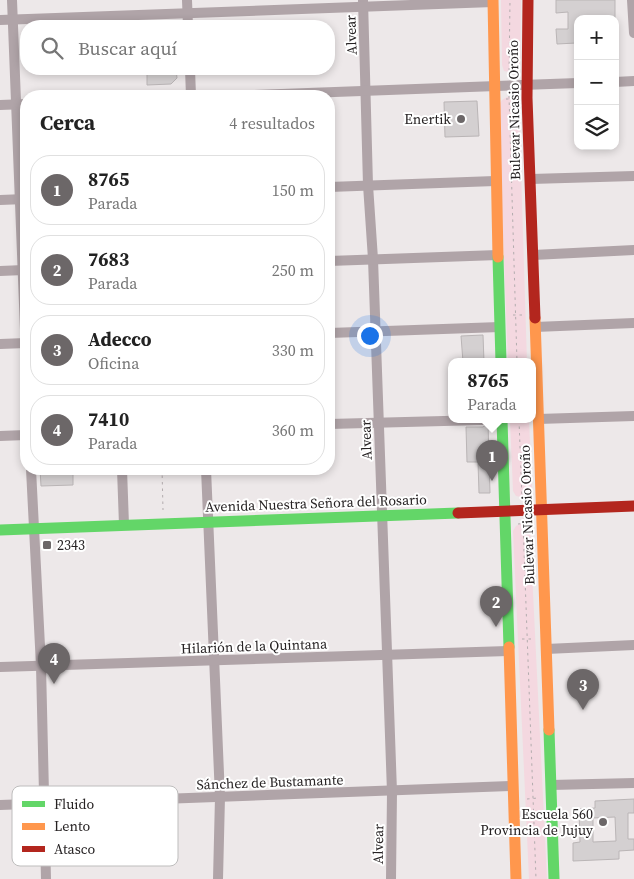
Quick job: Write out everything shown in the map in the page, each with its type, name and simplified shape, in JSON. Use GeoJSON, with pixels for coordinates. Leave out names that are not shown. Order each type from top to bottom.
{"type":"FeatureCollection","features":[{"type":"Feature","properties":{"kind":"main road","name":"Bulevar Nicasio Oroño"},"geometry":{"type":"LineString","coordinates":[[528,0],[527,85],[554,879]]}},
{"type":"Feature","properties":{"kind":"main road","name":"Bulevar Nicasio Oroño"},"geometry":{"type":"LineString","coordinates":[[493,1],[495,181],[501,358]]}},
{"type":"Feature","properties":{"kind":"main road","name":"Bulevar Nicasio Oroño"},"geometry":{"type":"LineString","coordinates":[[502,423],[512,800],[516,879]]}},
{"type":"Feature","properties":{"kind":"main road","name":"Avenida Nuestra Señora del Rosario"},"geometry":{"type":"LineString","coordinates":[[0,530],[634,506]]}},
{"type":"Feature","properties":{"kind":"street"},"geometry":{"type":"LineString","coordinates":[[12,0],[12,20],[20,90]]}},
{"type":"Feature","properties":{"kind":"street"},"geometry":{"type":"LineString","coordinates":[[187,0],[188,20]]}},
{"type":"Feature","properties":{"kind":"street"},"geometry":{"type":"LineString","coordinates":[[632,0],[634,33]]}},
{"type":"Feature","properties":{"kind":"street"},"geometry":{"type":"LineString","coordinates":[[0,20],[188,13],[363,3],[493,1]]}},
{"type":"Feature","properties":{"kind":"street","name":"Alvear"},"geometry":{"type":"LineString","coordinates":[[363,3],[367,91],[368,185],[376,332],[392,792],[391,879]]}},
{"type":"Feature","properties":{"kind":"street"},"geometry":{"type":"LineString","coordinates":[[190,75],[191,90]]}},
{"type":"Feature","properties":{"kind":"street"},"geometry":{"type":"LineString","coordinates":[[619,82],[634,81]]}},
{"type":"Feature","properties":{"kind":"street"},"geometry":{"type":"LineString","coordinates":[[335,92],[574,83]]}},
{"type":"Feature","properties":{"kind":"street"},"geometry":{"type":"LineString","coordinates":[[0,105],[20,104]]}},
{"type":"Feature","properties":{"kind":"street"},"geometry":{"type":"LineString","coordinates":[[531,179],[634,176]]}},
{"type":"Feature","properties":{"kind":"street"},"geometry":{"type":"LineString","coordinates":[[335,186],[495,181]]}},
{"type":"Feature","properties":{"kind":"street"},"geometry":{"type":"LineString","coordinates":[[0,200],[20,199]]}},
{"type":"Feature","properties":{"kind":"street"},"geometry":{"type":"LineString","coordinates":[[533,255],[634,250]]}},
{"type":"Feature","properties":{"kind":"street"},"geometry":{"type":"LineString","coordinates":[[335,261],[498,255]]}},
{"type":"Feature","properties":{"kind":"street"},"geometry":{"type":"LineString","coordinates":[[0,271],[20,270]]}},
{"type":"Feature","properties":{"kind":"street"},"geometry":{"type":"LineString","coordinates":[[535,327],[634,323]]}},
{"type":"Feature","properties":{"kind":"street"},"geometry":{"type":"LineString","coordinates":[[335,333],[500,327]]}},
{"type":"Feature","properties":{"kind":"street"},"geometry":{"type":"LineString","coordinates":[[0,344],[20,344]]}},
{"type":"Feature","properties":{"kind":"street"},"geometry":{"type":"LineString","coordinates":[[538,420],[634,416]]}},
{"type":"Feature","properties":{"kind":"street"},"geometry":{"type":"LineString","coordinates":[[335,424],[448,421]]}},
{"type":"Feature","properties":{"kind":"street"},"geometry":{"type":"LineString","coordinates":[[0,436],[20,435]]}},
{"type":"Feature","properties":{"kind":"street"},"geometry":{"type":"LineString","coordinates":[[31,475],[45,786]]}},
{"type":"Feature","properties":{"kind":"street"},"geometry":{"type":"LineString","coordinates":[[122,475],[124,525]]}},
{"type":"Feature","properties":{"kind":"street"},"geometry":{"type":"LineString","coordinates":[[206,475],[220,797],[218,879]]}},
{"type":"Feature","properties":{"kind":"street"},"geometry":{"type":"LineString","coordinates":[[546,644],[634,644]]}},
{"type":"Feature","properties":{"kind":"street","name":"Hilarión de la Quintana"},"geometry":{"type":"LineString","coordinates":[[0,668],[387,655],[508,645]]}},
{"type":"Feature","properties":{"kind":"street"},"geometry":{"type":"LineString","coordinates":[[551,785],[634,783]]}},
{"type":"Feature","properties":{"kind":"street","name":"Sánchez de Bustamante"},"geometry":{"type":"LineString","coordinates":[[178,798],[392,792],[512,786]]}},
{"type":"Feature","properties":{"kind":"street"},"geometry":{"type":"LineString","coordinates":[[46,866],[46,879]]}},
{"type":"Feature","properties":{"kind":"path"},"geometry":{"type":"LineString","coordinates":[[493,74],[510,74],[510,0]]}},
{"type":"Feature","properties":{"kind":"path"},"geometry":{"type":"LineString","coordinates":[[494,99],[528,98]]}},
{"type":"Feature","properties":{"kind":"path"},"geometry":{"type":"LineString","coordinates":[[509,99],[517,358]]}},
{"type":"Feature","properties":{"kind":"path"},"geometry":{"type":"LineString","coordinates":[[499,315],[535,314]]}},
{"type":"Feature","properties":{"kind":"path"},"geometry":{"type":"LineString","coordinates":[[519,423],[522,498]]}},
{"type":"Feature","properties":{"kind":"path"},"geometry":{"type":"LineString","coordinates":[[162,475],[164,524]]}},
{"type":"Feature","properties":{"kind":"path"},"geometry":{"type":"LineString","coordinates":[[504,524],[542,523]]}},
{"type":"Feature","properties":{"kind":"path"},"geometry":{"type":"LineString","coordinates":[[523,524],[536,879]]}},
{"type":"Feature","properties":{"kind":"path"},"geometry":{"type":"LineString","coordinates":[[508,645],[527,639],[546,644]]}},
{"type":"Feature","properties":{"kind":"path"},"geometry":{"type":"LineString","coordinates":[[512,800],[551,797]]}},
{"type":"Feature","properties":{"kind":"shaded area"},"geometry":{"type":"Polygon","coordinates":[[[501,0],[521,0],[520,65],[514,73],[504,71],[502,65],[501,0]]]}},
{"type":"Feature","properties":{"kind":"shaded area"},"geometry":{"type":"Polygon","coordinates":[[[512,97],[519,107],[527,358],[508,358],[498,106],[502,100],[512,97]]]}},
{"type":"Feature","properties":{"kind":"shaded area"},"geometry":{"type":"Polygon","coordinates":[[[510,423],[529,423],[532,489],[526,498],[516,496],[513,491],[510,423]]]}},
{"type":"Feature","properties":{"kind":"shaded area"},"geometry":{"type":"Polygon","coordinates":[[[522,523],[528,525],[530,531],[547,879],[529,879],[513,531],[516,526],[522,523]]]}},
{"type":"Feature","properties":{"kind":"building"},"geometry":{"type":"Polygon","coordinates":[[[556,0],[615,0],[615,15],[574,15],[574,43],[557,44],[556,29],[568,29],[568,12],[556,13],[556,0]]]}},
{"type":"Feature","properties":{"kind":"building"},"geometry":{"type":"Polygon","coordinates":[[[147,75],[177,75],[177,78],[171,84],[147,85],[147,75]]]}},
{"type":"Feature","properties":{"kind":"building","name":"Enertik"},"geometry":{"type":"Polygon","coordinates":[[[477,101],[479,136],[445,137],[444,102],[477,101]]]}},
{"type":"Feature","properties":{"kind":"building"},"geometry":{"type":"Polygon","coordinates":[[[483,335],[484,358],[463,358],[461,336],[483,335]]]}},
{"type":"Feature","properties":{"kind":"building"},"geometry":{"type":"Polygon","coordinates":[[[488,423],[490,493],[479,493],[478,462],[467,462],[466,427],[483,427],[488,423]]]}},
{"type":"Feature","properties":{"kind":"building"},"geometry":{"type":"Polygon","coordinates":[[[40,475],[73,475],[73,485],[41,486],[40,475]]]}},
{"type":"Feature","properties":{"kind":"building"},"geometry":{"type":"Polygon","coordinates":[[[634,799],[634,813],[628,813],[628,839],[634,839],[634,850],[619,851],[619,859],[573,861],[573,843],[580,842],[579,809],[595,808],[595,801],[634,799]],[[615,817],[593,818],[593,842],[616,841],[615,817]]]}},
{"type":"Feature","properties":{"kind":"traffic: fast"},"geometry":{"type":"LineString","coordinates":[[498,257],[501,358]]}},
{"type":"Feature","properties":{"kind":"traffic: fast"},"geometry":{"type":"LineString","coordinates":[[502,423],[509,647]]}},
{"type":"Feature","properties":{"kind":"traffic: fast"},"geometry":{"type":"LineString","coordinates":[[0,530],[458,513]]}},
{"type":"Feature","properties":{"kind":"traffic: fast"},"geometry":{"type":"LineString","coordinates":[[549,730],[554,879]]}},
{"type":"Feature","properties":{"kind":"traffic: slow"},"geometry":{"type":"LineString","coordinates":[[493,0],[498,257]]}},
{"type":"Feature","properties":{"kind":"traffic: slow"},"geometry":{"type":"LineString","coordinates":[[535,318],[549,730]]}},
{"type":"Feature","properties":{"kind":"traffic: slow"},"geometry":{"type":"LineString","coordinates":[[509,647],[516,879]]}},
{"type":"Feature","properties":{"kind":"traffic: jam"},"geometry":{"type":"LineString","coordinates":[[528,0],[527,98],[535,318]]}},
{"type":"Feature","properties":{"kind":"traffic: jam"},"geometry":{"type":"LineString","coordinates":[[458,513],[634,506]]}},
{"type":"Feature","properties":{"kind":"place","name":"Enertik"},"geometry":{"type":"Point","coordinates":[461,119]}},
{"type":"Feature","properties":{"kind":"place","name":"8765"},"geometry":{"type":"Point","coordinates":[492,481]}},
{"type":"Feature","properties":{"kind":"place","name":"2343"},"geometry":{"type":"Point","coordinates":[47,545]}},
{"type":"Feature","properties":{"kind":"place","name":"7683"},"geometry":{"type":"Point","coordinates":[496,627]}},
{"type":"Feature","properties":{"kind":"place","name":"7410"},"geometry":{"type":"Point","coordinates":[54,684]}},
{"type":"Feature","properties":{"kind":"place","name":"Adecco"},"geometry":{"type":"Point","coordinates":[583,710]}},
{"type":"Feature","properties":{"kind":"place","name":"Escuela 560 Provincia de Jujuy"},"geometry":{"type":"Point","coordinates":[603,822]}}]}
